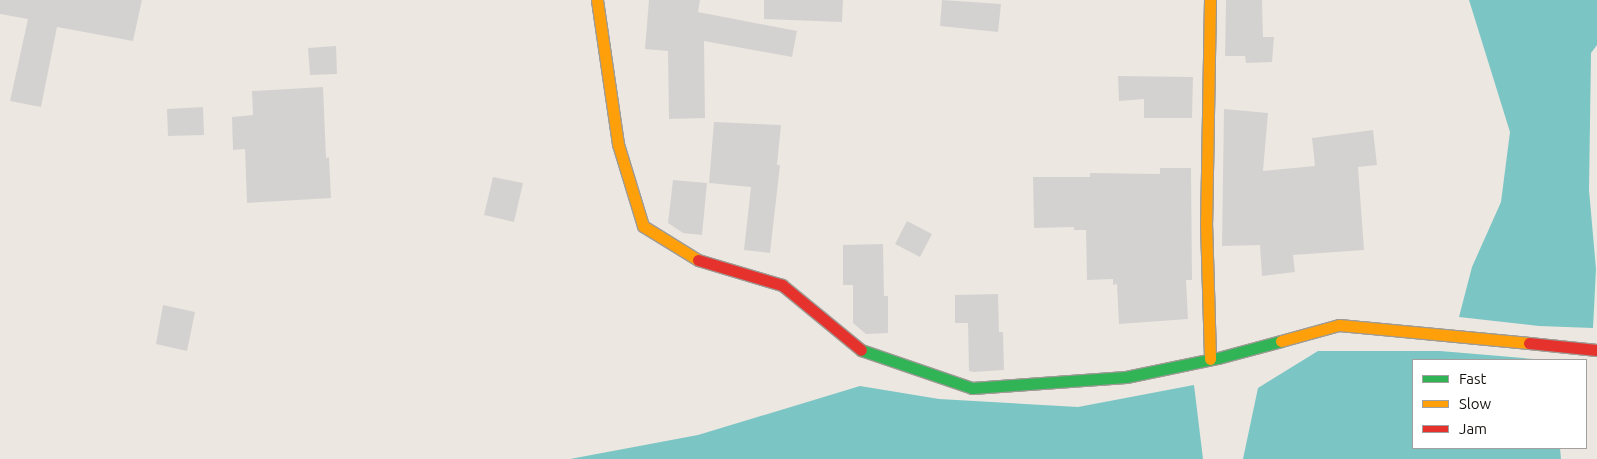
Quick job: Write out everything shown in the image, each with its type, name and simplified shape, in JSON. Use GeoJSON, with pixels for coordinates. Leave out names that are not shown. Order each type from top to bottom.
{"type":"FeatureCollection","features":[{"type":"Feature","properties":{"kind":"street"},"geometry":{"type":"LineString","coordinates":[[597,0],[618,144],[643,226],[693,258],[782,286],[861,350],[972,388],[1126,377],[1210,360],[1339,325],[1597,350]]}},
{"type":"Feature","properties":{"kind":"street"},"geometry":{"type":"LineString","coordinates":[[1210,0],[1206,222],[1210,360]]}},
{"type":"Feature","properties":{"kind":"water"},"geometry":{"type":"Polygon","coordinates":[[[1469,0],[1597,0],[1597,45],[1591,53],[1589,190],[1596,269],[1593,328],[1539,326],[1459,317],[1472,267],[1501,202],[1510,132],[1469,0]]]}},
{"type":"Feature","properties":{"kind":"water"},"geometry":{"type":"Polygon","coordinates":[[[1318,351],[1440,351],[1534,359],[1412,359],[1412,449],[1560,449],[1561,459],[1243,459],[1258,388],[1318,351]]]}},
{"type":"Feature","properties":{"kind":"water"},"geometry":{"type":"Polygon","coordinates":[[[1194,385],[1203,459],[570,459],[698,435],[860,386],[939,399],[1078,407],[1194,385]]]}},
{"type":"Feature","properties":{"kind":"building"},"geometry":{"type":"Polygon","coordinates":[[[0,0],[142,0],[133,41],[57,27],[41,107],[10,101],[28,19],[0,14],[0,0]]]}},
{"type":"Feature","properties":{"kind":"building"},"geometry":{"type":"Polygon","coordinates":[[[649,0],[700,0],[698,12],[797,31],[792,57],[704,41],[705,118],[669,119],[668,51],[645,49],[649,0]]]}},
{"type":"Feature","properties":{"kind":"building"},"geometry":{"type":"Polygon","coordinates":[[[764,0],[843,0],[842,22],[764,19],[764,0]]]}},
{"type":"Feature","properties":{"kind":"building"},"geometry":{"type":"Polygon","coordinates":[[[942,0],[1001,4],[998,32],[940,26],[942,0]]]}},
{"type":"Feature","properties":{"kind":"building"},"geometry":{"type":"Polygon","coordinates":[[[1226,0],[1262,0],[1263,37],[1274,37],[1272,62],[1246,63],[1245,56],[1225,56],[1226,0]]]}},
{"type":"Feature","properties":{"kind":"building"},"geometry":{"type":"Polygon","coordinates":[[[336,46],[337,74],[310,75],[308,48],[336,46]]]}},
{"type":"Feature","properties":{"kind":"building"},"geometry":{"type":"Polygon","coordinates":[[[1118,76],[1193,77],[1192,118],[1144,118],[1144,99],[1119,101],[1118,76]]]}},
{"type":"Feature","properties":{"kind":"building"},"geometry":{"type":"Polygon","coordinates":[[[323,87],[326,158],[329,157],[331,198],[247,203],[245,149],[233,150],[232,117],[253,115],[252,91],[323,87]]]}},
{"type":"Feature","properties":{"kind":"building"},"geometry":{"type":"Polygon","coordinates":[[[203,107],[204,135],[168,136],[167,109],[203,107]]]}},
{"type":"Feature","properties":{"kind":"building"},"geometry":{"type":"Polygon","coordinates":[[[1224,109],[1268,113],[1263,171],[1315,166],[1312,138],[1373,130],[1377,165],[1358,167],[1364,250],[1293,255],[1295,272],[1262,276],[1260,245],[1222,246],[1224,109]]]}},
{"type":"Feature","properties":{"kind":"building"},"geometry":{"type":"Polygon","coordinates":[[[714,122],[781,125],[777,165],[780,165],[770,253],[744,250],[751,187],[709,183],[714,122]]]}},
{"type":"Feature","properties":{"kind":"building"},"geometry":{"type":"Polygon","coordinates":[[[1160,168],[1191,168],[1192,280],[1186,280],[1188,319],[1119,324],[1117,284],[1113,285],[1113,279],[1087,280],[1086,230],[1074,230],[1074,227],[1034,228],[1033,177],[1090,177],[1090,173],[1160,174],[1160,168]]]}},
{"type":"Feature","properties":{"kind":"building"},"geometry":{"type":"Polygon","coordinates":[[[493,177],[523,183],[514,222],[484,215],[493,177]]]}},
{"type":"Feature","properties":{"kind":"building"},"geometry":{"type":"Polygon","coordinates":[[[673,180],[707,183],[702,235],[683,233],[668,223],[673,180]]]}},
{"type":"Feature","properties":{"kind":"building"},"geometry":{"type":"Polygon","coordinates":[[[907,221],[932,234],[920,257],[895,244],[907,221]]]}},
{"type":"Feature","properties":{"kind":"building"},"geometry":{"type":"Polygon","coordinates":[[[883,244],[884,296],[888,296],[888,333],[866,334],[853,323],[853,285],[843,285],[843,245],[883,244]]]}},
{"type":"Feature","properties":{"kind":"building"},"geometry":{"type":"Polygon","coordinates":[[[998,294],[999,332],[1003,332],[1004,370],[969,371],[968,323],[955,323],[955,295],[998,294]]]}},
{"type":"Feature","properties":{"kind":"building"},"geometry":{"type":"Polygon","coordinates":[[[163,305],[195,312],[187,351],[156,344],[163,305]]]}},
{"type":"Feature","properties":{"kind":"traffic: fast"},"geometry":{"type":"LineString","coordinates":[[861,350],[972,388],[1126,377],[1218,358],[1281,341]]}},
{"type":"Feature","properties":{"kind":"traffic: slow"},"geometry":{"type":"LineString","coordinates":[[597,0],[618,144],[643,226],[698,260]]}},
{"type":"Feature","properties":{"kind":"traffic: slow"},"geometry":{"type":"LineString","coordinates":[[1210,0],[1206,222],[1210,359]]}},
{"type":"Feature","properties":{"kind":"traffic: slow"},"geometry":{"type":"LineString","coordinates":[[1281,341],[1339,325],[1529,343]]}},
{"type":"Feature","properties":{"kind":"traffic: jam"},"geometry":{"type":"LineString","coordinates":[[698,260],[782,285],[861,350]]}},
{"type":"Feature","properties":{"kind":"traffic: jam"},"geometry":{"type":"LineString","coordinates":[[1529,343],[1597,350]]}}]}
